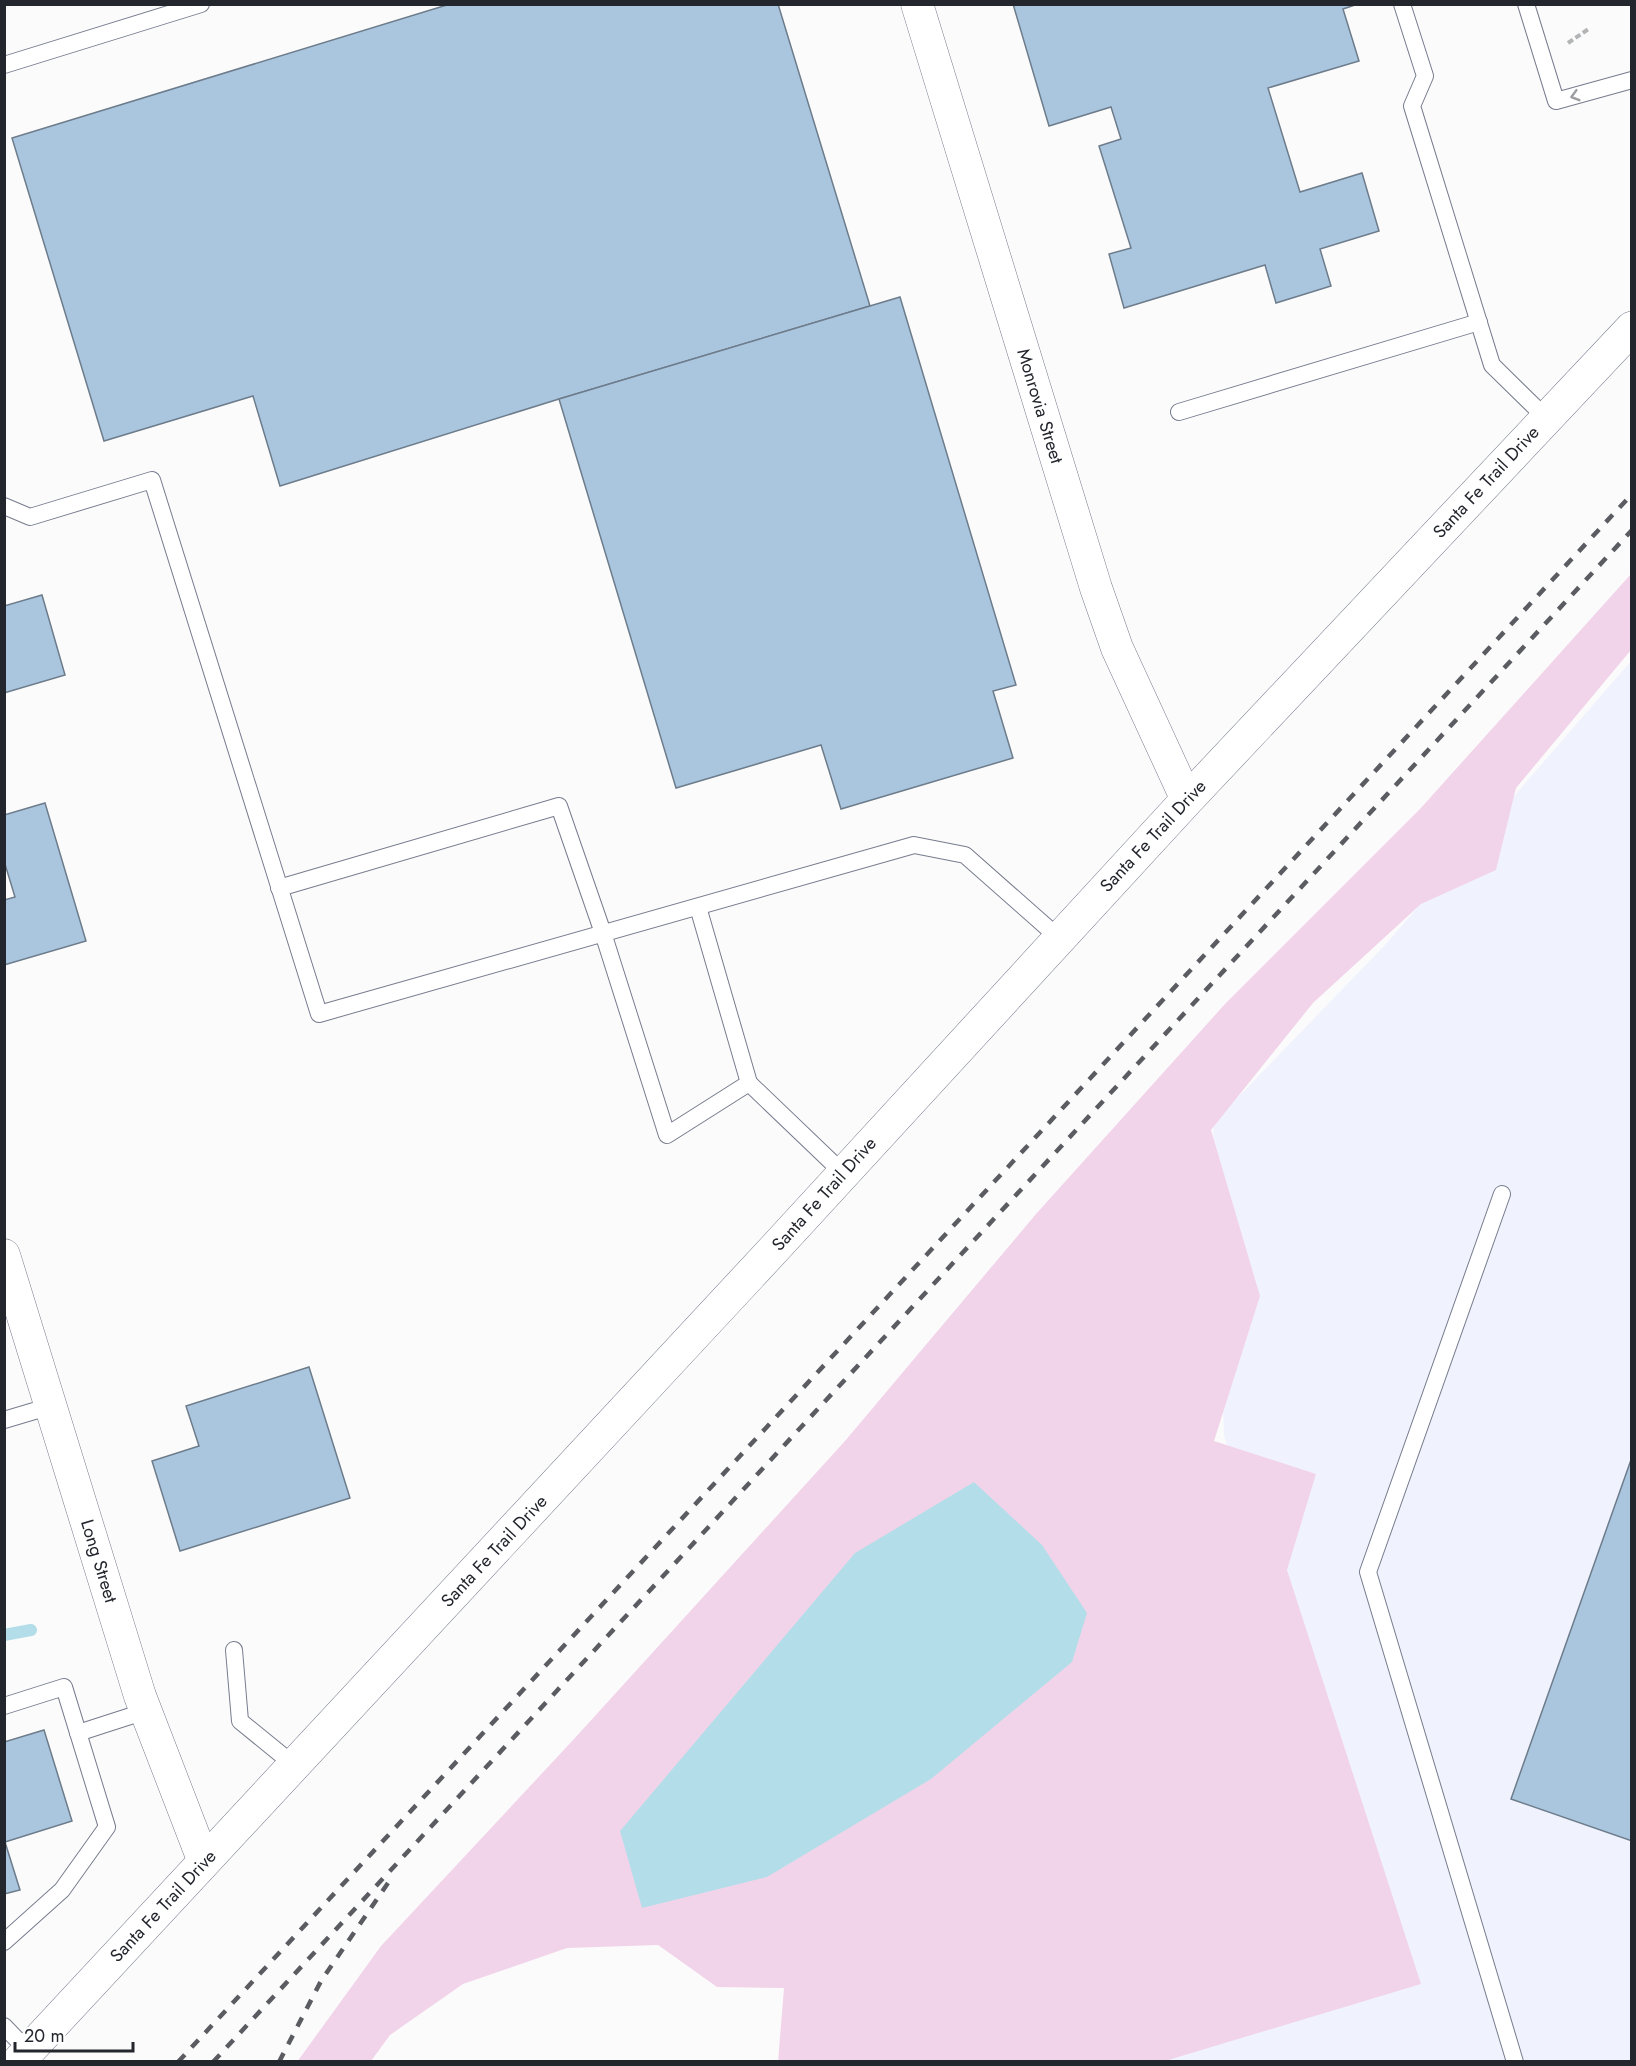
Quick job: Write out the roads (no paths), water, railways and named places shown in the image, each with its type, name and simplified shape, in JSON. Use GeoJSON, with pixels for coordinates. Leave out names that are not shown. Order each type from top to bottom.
{"type":"FeatureCollection","features":[{"type":"Feature","properties":{"kind":"main road","name":"Santa Fe Trail Drive"},"geometry":{"type":"LineString","coordinates":[[23,2056],[1187,800],[1632,328]]}},
{"type":"Feature","properties":{"kind":"street","name":"Monrovia Street"},"geometry":{"type":"LineString","coordinates":[[917,4],[1096,588],[1117,648],[1187,800]]}},
{"type":"Feature","properties":{"kind":"street","name":"Long Street"},"geometry":{"type":"LineString","coordinates":[[4,1255],[146,1711],[204,1862]]}},
{"type":"Feature","properties":{"kind":"lane"},"geometry":{"type":"LineString","coordinates":[[4,65],[201,4]]}},
{"type":"Feature","properties":{"kind":"lane"},"geometry":{"type":"LineString","coordinates":[[1402,4],[1425,76],[1412,106],[1492,365],[1546,418]]}},
{"type":"Feature","properties":{"kind":"lane"},"geometry":{"type":"LineString","coordinates":[[1526,4],[1556,101],[1632,80]]}},
{"type":"Feature","properties":{"kind":"lane"},"geometry":{"type":"LineString","coordinates":[[1179,412],[1479,322]]}},
{"type":"Feature","properties":{"kind":"lane"},"geometry":{"type":"LineString","coordinates":[[4,506],[30,517],[152,480],[319,1014],[914,845],[965,855],[1059,938]]}},
{"type":"Feature","properties":{"kind":"lane"},"geometry":{"type":"LineString","coordinates":[[279,888],[559,806],[603,933],[667,1135],[749,1083]]}},
{"type":"Feature","properties":{"kind":"lane"},"geometry":{"type":"LineString","coordinates":[[698,907],[749,1083],[843,1173]]}},
{"type":"Feature","properties":{"kind":"lane"},"geometry":{"type":"LineString","coordinates":[[1502,1194],[1368,1572],[1515,2061]]}},
{"type":"Feature","properties":{"kind":"lane"},"geometry":{"type":"LineString","coordinates":[[4,1420],[51,1406]]}},
{"type":"Feature","properties":{"kind":"lane"},"geometry":{"type":"LineString","coordinates":[[234,1650],[240,1721],[294,1766]]}},
{"type":"Feature","properties":{"kind":"lane"},"geometry":{"type":"LineString","coordinates":[[4,1706],[64,1687],[107,1827],[62,1890],[4,1942]]}},
{"type":"Feature","properties":{"kind":"lane"},"geometry":{"type":"LineString","coordinates":[[78,1732],[146,1711]]}},
{"type":"Feature","properties":{"kind":"lane"},"geometry":{"type":"LineString","coordinates":[[4,2026],[23,2056]]}},
{"type":"Feature","properties":{"kind":"water"},"geometry":{"type":"Polygon","coordinates":[[[974,1482],[1042,1545],[1087,1613],[1072,1662],[931,1779],[767,1877],[642,1908],[620,1831],[855,1553],[974,1482]]]}},
{"type":"Feature","properties":{"kind":"waterway"},"geometry":{"type":"LineString","coordinates":[[4,1635],[31,1630]]}},
{"type":"Feature","properties":{"kind":"railway"},"geometry":{"type":"LineString","coordinates":[[178,2062],[1632,494]]}},
{"type":"Feature","properties":{"kind":"railway"},"geometry":{"type":"LineString","coordinates":[[213,2062],[1632,530]]}},
{"type":"Feature","properties":{"kind":"railway"},"geometry":{"type":"LineString","coordinates":[[279,2062],[321,1981],[390,1880]]}}]}
